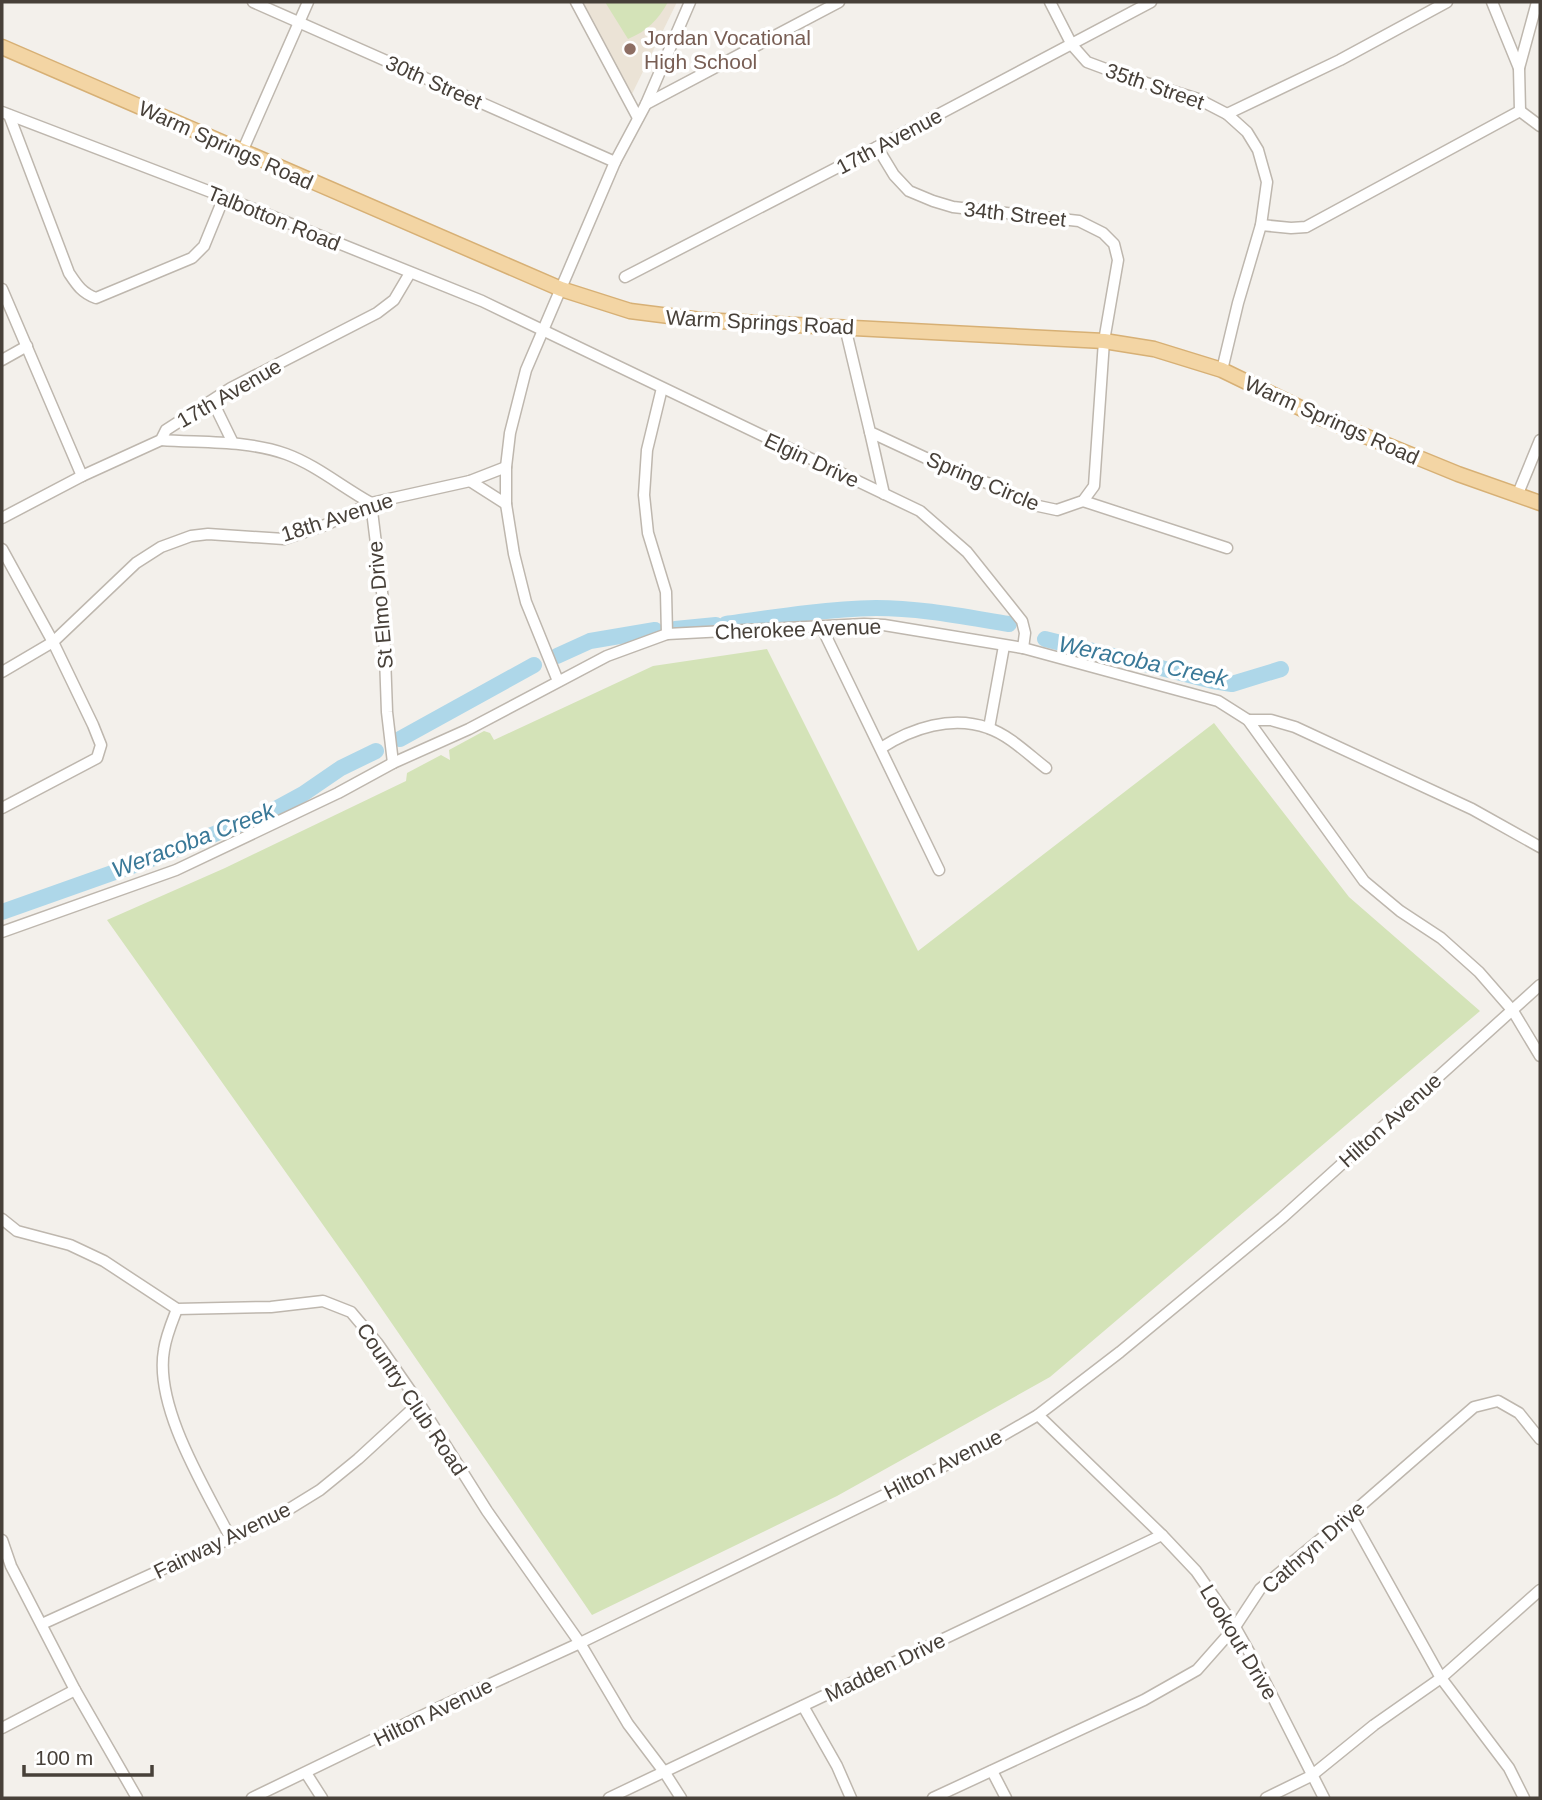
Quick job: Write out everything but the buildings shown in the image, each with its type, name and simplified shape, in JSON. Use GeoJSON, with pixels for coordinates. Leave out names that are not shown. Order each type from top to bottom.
{"type":"FeatureCollection","features":[{"type":"Feature","properties":{"kind":"main road","name":"Warm Springs Road"},"geometry":{"type":"LineString","coordinates":[[2,47],[561,289],[648,315],[1104,341],[1154,349],[1222,370],[1321,418],[1540,503]]}},
{"type":"Feature","properties":{"kind":"street","name":"30th Street"},"geometry":{"type":"LineString","coordinates":[[253,2],[615,162]]}},
{"type":"Feature","properties":{"kind":"street"},"geometry":{"type":"LineString","coordinates":[[242,152],[308,2]]}},
{"type":"Feature","properties":{"kind":"street"},"geometry":{"type":"LineString","coordinates":[[576,2],[638,118]]}},
{"type":"Feature","properties":{"kind":"street"},"geometry":{"type":"LineString","coordinates":[[558,681],[526,602],[513,554],[506,503],[510,433],[526,370],[615,162],[646,104],[690,2]]}},
{"type":"Feature","properties":{"kind":"street"},"geometry":{"type":"LineString","coordinates":[[646,104],[839,2]]}},
{"type":"Feature","properties":{"kind":"street","name":"35th Street"},"geometry":{"type":"LineString","coordinates":[[1050,2],[1072,45],[1087,62],[1198,99],[1227,114],[1247,132],[1258,150],[1267,182],[1261,225],[1222,370]]}},
{"type":"Feature","properties":{"kind":"street","name":"17th Avenue"},"geometry":{"type":"LineString","coordinates":[[625,276],[1151,2]]}},
{"type":"Feature","properties":{"kind":"street"},"geometry":{"type":"LineString","coordinates":[[1227,114],[1340,60],[1447,2]]}},
{"type":"Feature","properties":{"kind":"street"},"geometry":{"type":"LineString","coordinates":[[1492,2],[1519,68]]}},
{"type":"Feature","properties":{"kind":"street"},"geometry":{"type":"LineString","coordinates":[[1520,111],[1519,68],[1537,2]]}},
{"type":"Feature","properties":{"kind":"street"},"geometry":{"type":"LineString","coordinates":[[1520,111],[1540,126]]}},
{"type":"Feature","properties":{"kind":"street"},"geometry":{"type":"LineString","coordinates":[[1261,225],[1306,227],[1520,111]]}},
{"type":"Feature","properties":{"kind":"street"},"geometry":{"type":"LineString","coordinates":[[6,113],[69,273],[78,288],[87,295],[96,298],[192,258],[204,246],[224,197]]}},
{"type":"Feature","properties":{"kind":"street","name":"Talbotton Road"},"geometry":{"type":"LineString","coordinates":[[6,113],[482,301],[544,330]]}},
{"type":"Feature","properties":{"kind":"street","name":"34th Street"},"geometry":{"type":"LineString","coordinates":[[877,147],[894,175],[909,191],[933,201],[953,207],[1079,222],[1103,233],[1114,244],[1118,260],[1104,341]]}},
{"type":"Feature","properties":{"kind":"street","name":"17th Avenue"},"geometry":{"type":"LineString","coordinates":[[2,518],[82,476],[161,440],[166,430],[231,388],[377,313],[394,300],[411,273]]}},
{"type":"Feature","properties":{"kind":"street"},"geometry":{"type":"LineString","coordinates":[[2,289],[82,476]]}},
{"type":"Feature","properties":{"kind":"street"},"geometry":{"type":"LineString","coordinates":[[845,327],[884,494]]}},
{"type":"Feature","properties":{"kind":"street","name":"Elgin Drive"},"geometry":{"type":"LineString","coordinates":[[544,330],[920,511],[967,552],[1021,621],[1026,633],[1023,649]]}},
{"type":"Feature","properties":{"kind":"street"},"geometry":{"type":"LineString","coordinates":[[1104,341],[1094,486],[1083,501],[1227,548]]}},
{"type":"Feature","properties":{"kind":"street"},"geometry":{"type":"LineString","coordinates":[[2,360],[27,346]]}},
{"type":"Feature","properties":{"kind":"street"},"geometry":{"type":"LineString","coordinates":[[662,388],[647,450],[644,495],[648,533],[666,592],[667,634]]}},
{"type":"Feature","properties":{"kind":"street"},"geometry":{"type":"LineString","coordinates":[[213,402],[233,443]]}},
{"type":"Feature","properties":{"kind":"street","name":"Spring Circle"},"geometry":{"type":"LineString","coordinates":[[870,432],[990,484],[1029,505],[1057,510],[1083,501]]}},
{"type":"Feature","properties":{"kind":"street"},"geometry":{"type":"LineString","coordinates":[[161,440],[233,443],[284,454],[323,472],[371,503]]}},
{"type":"Feature","properties":{"kind":"street"},"geometry":{"type":"LineString","coordinates":[[1517,496],[1540,440]]}},
{"type":"Feature","properties":{"kind":"street","name":"18th Avenue"},"geometry":{"type":"LineString","coordinates":[[2,673],[53,642],[136,563],[161,547],[191,536],[208,534],[284,539],[328,524],[371,503],[470,481],[506,467]]}},
{"type":"Feature","properties":{"kind":"street"},"geometry":{"type":"LineString","coordinates":[[470,481],[506,503]]}},
{"type":"Feature","properties":{"kind":"street","name":"St Elmo Drive"},"geometry":{"type":"LineString","coordinates":[[371,503],[383,600],[387,712],[393,763]]}},
{"type":"Feature","properties":{"kind":"street"},"geometry":{"type":"LineString","coordinates":[[2,549],[53,642],[101,745],[97,758],[2,808]]}},
{"type":"Feature","properties":{"kind":"street","name":"Cherokee Avenue"},"geometry":{"type":"LineString","coordinates":[[2,932],[176,870],[338,793],[393,763],[469,729],[607,656],[667,634],[884,625],[1023,649],[1218,701],[1248,720],[1364,881],[1400,911],[1441,938],[1479,972],[1513,1011],[1540,1056]]}},
{"type":"Feature","properties":{"kind":"street"},"geometry":{"type":"LineString","coordinates":[[822,628],[939,870]]}},
{"type":"Feature","properties":{"kind":"street"},"geometry":{"type":"LineString","coordinates":[[989,728],[1004,646]]}},
{"type":"Feature","properties":{"kind":"street"},"geometry":{"type":"LineString","coordinates":[[1248,720],[1281,723],[1392,770],[1472,809],[1540,847]]}},
{"type":"Feature","properties":{"kind":"street"},"geometry":{"type":"LineString","coordinates":[[881,748],[900,736],[950,722],[964,722],[989,728],[1046,768]]}},
{"type":"Feature","properties":{"kind":"street"},"geometry":{"type":"LineString","coordinates":[[1264,740],[1274,726],[1281,723]]}},
{"type":"Feature","properties":{"kind":"street","name":"Hilton Avenue"},"geometry":{"type":"LineString","coordinates":[[252,1798],[580,1643],[981,1447],[1038,1415],[1083,1383],[1282,1218],[1540,985]]}},
{"type":"Feature","properties":{"kind":"street"},"geometry":{"type":"LineString","coordinates":[[2,1219],[17,1231],[70,1245],[104,1261],[177,1309],[164,1351],[165,1389],[185,1449],[230,1538]]}},
{"type":"Feature","properties":{"kind":"street","name":"Country Club Road"},"geometry":{"type":"LineString","coordinates":[[177,1309],[271,1307],[323,1300],[351,1312],[378,1344],[419,1403],[467,1479],[580,1643],[628,1724],[681,1798]]}},
{"type":"Feature","properties":{"kind":"street","name":"Cathryn Drive"},"geometry":{"type":"LineString","coordinates":[[933,1798],[1144,1700],[1197,1670],[1235,1627],[1260,1589],[1474,1407],[1498,1401],[1519,1413],[1540,1439]]}},
{"type":"Feature","properties":{"kind":"street","name":"Fairway Avenue"},"geometry":{"type":"LineString","coordinates":[[42,1624],[273,1519],[320,1490],[419,1403]]}},
{"type":"Feature","properties":{"kind":"street","name":"Lookout Drive"},"geometry":{"type":"LineString","coordinates":[[1038,1415],[1196,1571],[1235,1627],[1257,1666],[1324,1798]]}},
{"type":"Feature","properties":{"kind":"street"},"geometry":{"type":"LineString","coordinates":[[1350,1515],[1440,1678],[1509,1768],[1524,1798]]}},
{"type":"Feature","properties":{"kind":"street","name":"Madden Drive"},"geometry":{"type":"LineString","coordinates":[[609,1798],[1162,1535]]}},
{"type":"Feature","properties":{"kind":"street"},"geometry":{"type":"LineString","coordinates":[[2,1540],[11,1566],[75,1690],[137,1798]]}},
{"type":"Feature","properties":{"kind":"street"},"geometry":{"type":"LineString","coordinates":[[1266,1798],[1311,1776],[1374,1725],[1440,1678],[1540,1590]]}},
{"type":"Feature","properties":{"kind":"street"},"geometry":{"type":"LineString","coordinates":[[2,1728],[75,1690]]}},
{"type":"Feature","properties":{"kind":"street"},"geometry":{"type":"LineString","coordinates":[[803,1706],[837,1766],[851,1798]]}},
{"type":"Feature","properties":{"kind":"street"},"geometry":{"type":"LineString","coordinates":[[992,1771],[1006,1798]]}},
{"type":"Feature","properties":{"kind":"street"},"geometry":{"type":"LineString","coordinates":[[306,1773],[322,1798]]}},
{"type":"Feature","properties":{"kind":"shaded area","name":"Jordan Vocational High School"},"geometry":{"type":"Polygon","coordinates":[[[583,2],[677,2],[631,96],[583,2]]]}},
{"type":"Feature","properties":{"kind":"green space"},"geometry":{"type":"Polygon","coordinates":[[[605,2],[668,2],[651,24],[628,39],[605,2]]]}},
{"type":"Feature","properties":{"kind":"green space"},"geometry":{"type":"Polygon","coordinates":[[[767,649],[918,951],[1214,723],[1349,897],[1480,1011],[1050,1377],[837,1496],[592,1615],[360,1277],[107,920],[225,868],[406,781],[407,773],[441,755],[450,760],[449,750],[484,731],[490,733],[494,740],[653,666],[767,649]]]}},
{"type":"Feature","properties":{"kind":"waterway","name":"Weracoba Creek"},"geometry":{"type":"LineString","coordinates":[[726,624],[876,608],[926,611],[1009,624]]}},
{"type":"Feature","properties":{"kind":"waterway","name":"Weracoba Creek"},"geometry":{"type":"LineString","coordinates":[[675,629],[716,625]]}},
{"type":"Feature","properties":{"kind":"waterway","name":"Weracoba Creek"},"geometry":{"type":"LineString","coordinates":[[557,656],[590,641],[655,630]]}},
{"type":"Feature","properties":{"kind":"waterway","name":"Weracoba Creek"},"geometry":{"type":"LineString","coordinates":[[1045,639],[1232,684],[1281,669]]}},
{"type":"Feature","properties":{"kind":"waterway","name":"Weracoba Creek"},"geometry":{"type":"LineString","coordinates":[[400,739],[534,665]]}},
{"type":"Feature","properties":{"kind":"waterway","name":"Weracoba Creek"},"geometry":{"type":"LineString","coordinates":[[2,912],[146,861],[270,812],[341,768],[376,751]]}},
{"type":"Feature","properties":{"kind":"place","name":"Jordan Vocational High School"},"geometry":{"type":"Point","coordinates":[630,49]}}]}
